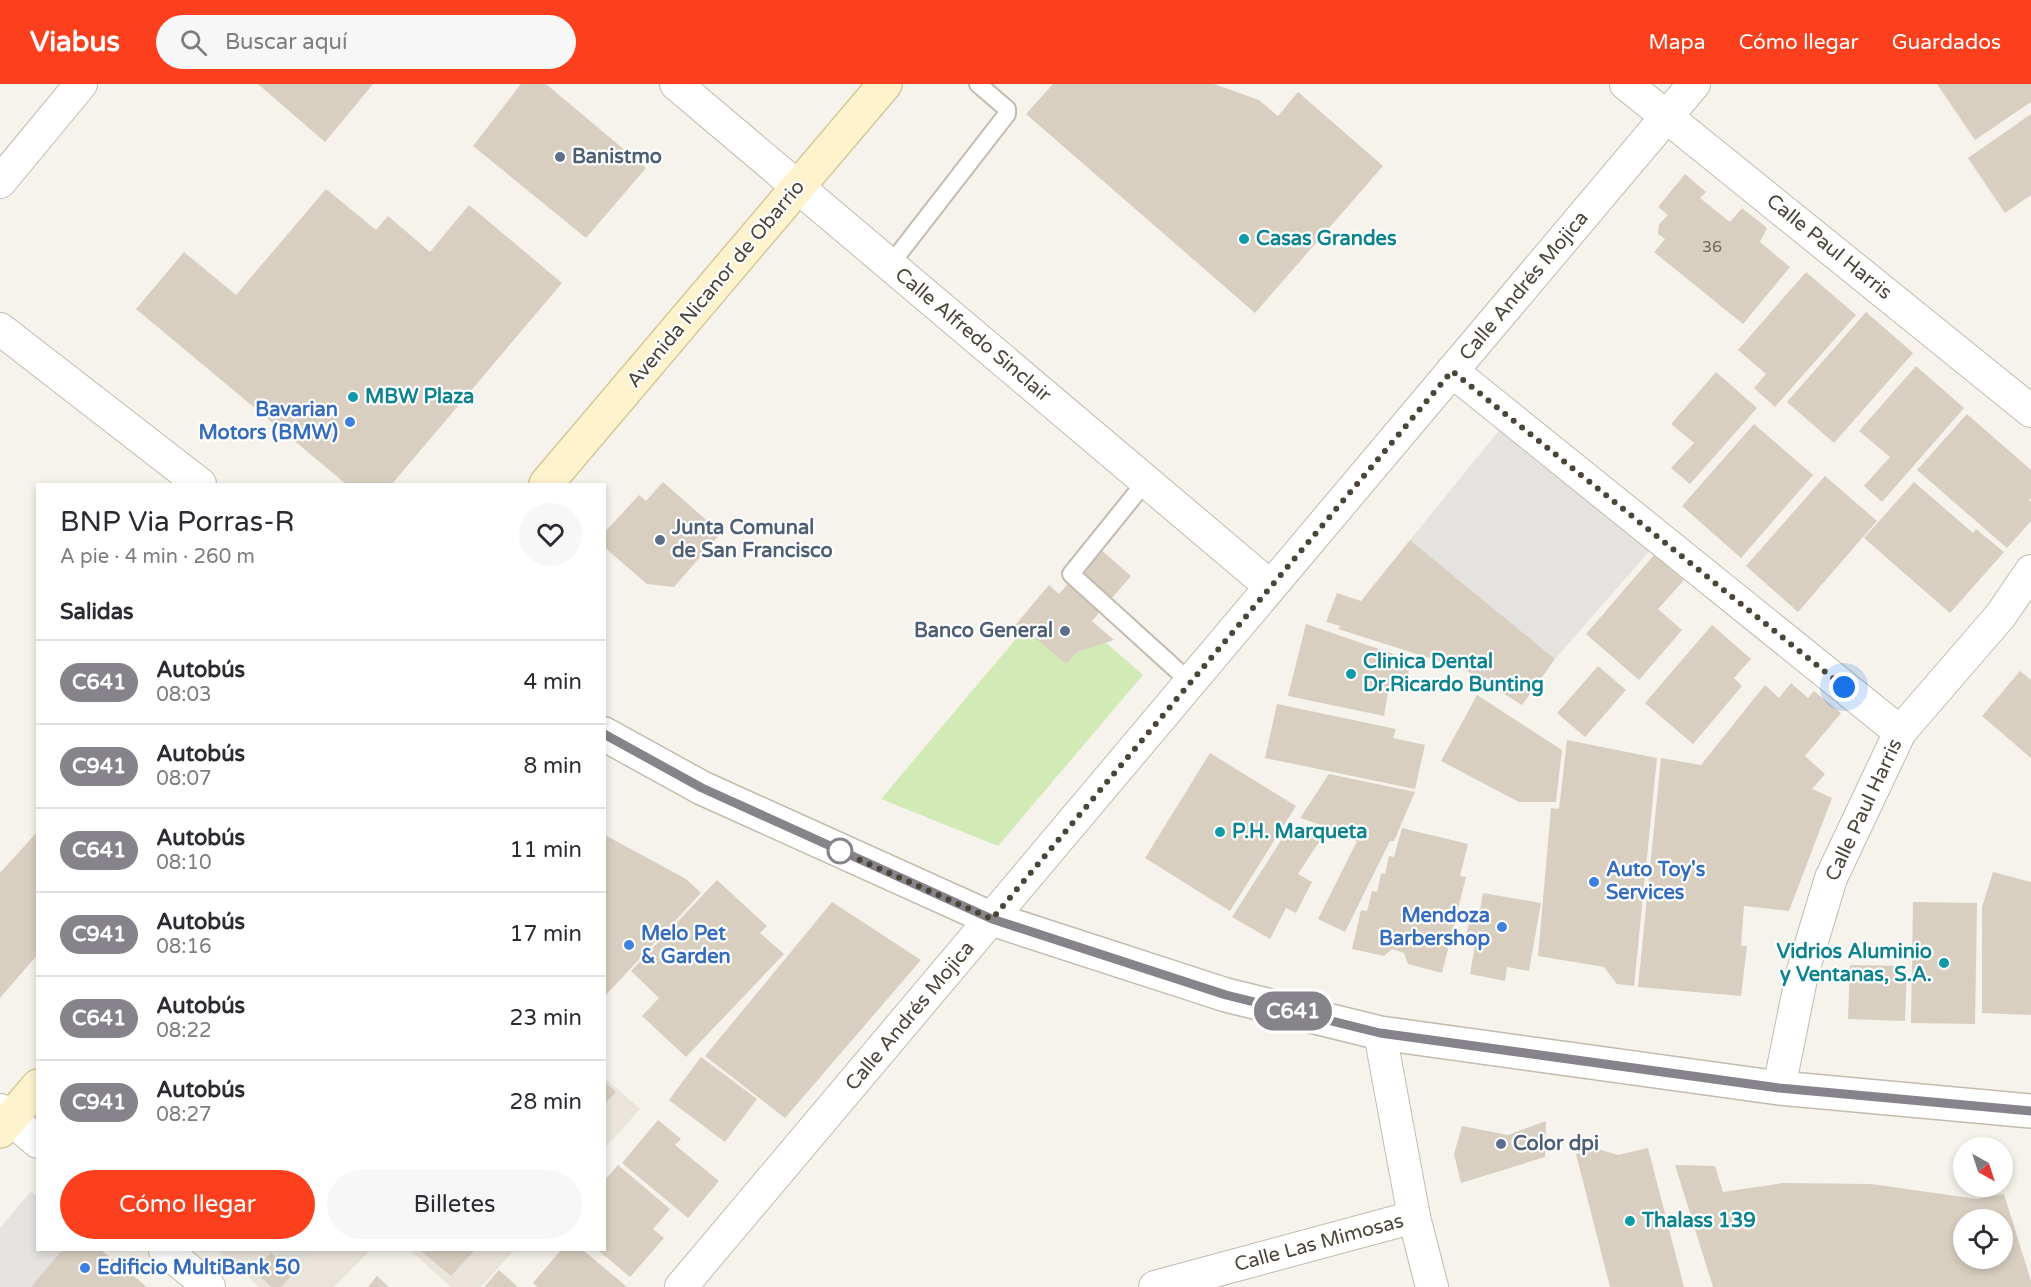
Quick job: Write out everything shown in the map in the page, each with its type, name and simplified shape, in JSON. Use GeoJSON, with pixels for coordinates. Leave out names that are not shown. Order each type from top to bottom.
{"type":"FeatureCollection","features":[{"type":"Feature","properties":{"kind":"main road","name":"Avenida Nicanor de Obarrio"},"geometry":{"type":"LineString","coordinates":[[547,483],[885,84]]}},
{"type":"Feature","properties":{"kind":"main road"},"geometry":{"type":"LineString","coordinates":[[3,1120],[36,1088]]}},
{"type":"Feature","properties":{"kind":"street"},"geometry":{"type":"LineString","coordinates":[[0,182],[81,84]]}},
{"type":"Feature","properties":{"kind":"street","name":"Calle Alfredo Sinclair"},"geometry":{"type":"LineString","coordinates":[[676,84],[1270,586]]}},
{"type":"Feature","properties":{"kind":"street","name":"Calle Paul Harris"},"geometry":{"type":"LineString","coordinates":[[1626,84],[2031,411]]}},
{"type":"Feature","properties":{"kind":"street","name":"Calle Andrés Mojica"},"geometry":{"type":"LineString","coordinates":[[681,1287],[1695,84]]}},
{"type":"Feature","properties":{"kind":"street"},"geometry":{"type":"LineString","coordinates":[[0,329],[199,483]]}},
{"type":"Feature","properties":{"kind":"street"},"geometry":{"type":"LineString","coordinates":[[1452,371],[1900,732]]}},
{"type":"Feature","properties":{"kind":"street","name":"Calle Paul Harris"},"geometry":{"type":"LineString","coordinates":[[1779,1088],[1802,974],[1831,879],[1900,732],[2001,615],[2031,571]]}},
{"type":"Feature","properties":{"kind":"street"},"geometry":{"type":"LineString","coordinates":[[606,735],[702,788],[992,919],[1226,995],[1380,1033],[1779,1088],[2030,1114]]}},
{"type":"Feature","properties":{"kind":"street"},"geometry":{"type":"LineString","coordinates":[[1380,1033],[1414,1217],[1432,1287]]}},
{"type":"Feature","properties":{"kind":"street"},"geometry":{"type":"LineString","coordinates":[[3,1120],[36,1141]]}},
{"type":"Feature","properties":{"kind":"street","name":"Calle Las Mimosas"},"geometry":{"type":"LineString","coordinates":[[1155,1287],[1414,1217]]}},
{"type":"Feature","properties":{"kind":"street"},"geometry":{"type":"LineString","coordinates":[[166,1251],[206,1286]]}},
{"type":"Feature","properties":{"kind":"lane"},"geometry":{"type":"LineString","coordinates":[[890,265],[1007,114],[1007,109],[978,84]]}},
{"type":"Feature","properties":{"kind":"lane"},"geometry":{"type":"LineString","coordinates":[[1146,482],[1071,574],[1190,682]]}},
{"type":"Feature","properties":{"kind":"shaded area"},"geometry":{"type":"Polygon","coordinates":[[[1501,428],[1654,546],[1555,659],[1410,540],[1501,428]]]}},
{"type":"Feature","properties":{"kind":"shaded area"},"geometry":{"type":"Polygon","coordinates":[[[606,1079],[640,1109],[606,1147],[606,1079]]]}},
{"type":"Feature","properties":{"kind":"shaded area"},"geometry":{"type":"Polygon","coordinates":[[[31,1191],[36,1196],[36,1251],[61,1251],[31,1287],[0,1287],[0,1228],[31,1191]]]}},
{"type":"Feature","properties":{"kind":"shaded area"},"geometry":{"type":"Polygon","coordinates":[[[219,1251],[369,1251],[334,1287],[259,1287],[219,1251]]]}},
{"type":"Feature","properties":{"kind":"shaded area"},"geometry":{"type":"Polygon","coordinates":[[[273,1251],[311,1251],[294,1269],[273,1251]]]}},
{"type":"Feature","properties":{"kind":"shaded area"},"geometry":{"type":"Polygon","coordinates":[[[411,1251],[513,1251],[481,1287],[451,1287],[411,1251]]]}},
{"type":"Feature","properties":{"kind":"green space"},"geometry":{"type":"Polygon","coordinates":[[[1017,623],[1066,664],[1077,652],[1105,642],[1143,675],[998,846],[881,799],[1015,640],[1008,633],[1017,623]]]}},
{"type":"Feature","properties":{"kind":"building"},"geometry":{"type":"Polygon","coordinates":[[[258,84],[373,84],[325,142],[258,84]]]}},
{"type":"Feature","properties":{"kind":"building","name":"Banistmo"},"geometry":{"type":"Polygon","coordinates":[[[521,84],[546,84],[646,168],[586,238],[473,146],[521,84]]]}},
{"type":"Feature","properties":{"kind":"building","name":"Casas Grandes"},"geometry":{"type":"Polygon","coordinates":[[[1053,84],[1214,84],[1259,100],[1278,116],[1298,92],[1383,166],[1255,313],[1026,114],[1053,84]]]}},
{"type":"Feature","properties":{"kind":"building"},"geometry":{"type":"Polygon","coordinates":[[[1937,84],[2031,84],[2031,102],[1975,140],[1937,84]]]}},
{"type":"Feature","properties":{"kind":"building"},"geometry":{"type":"Polygon","coordinates":[[[2031,114],[2031,195],[2005,213],[1968,158],[2031,114]]]}},
{"type":"Feature","properties":{"kind":"building"},"geometry":{"type":"Polygon","coordinates":[[[1685,174],[1706,192],[1700,198],[1730,222],[1742,208],[1767,228],[1760,242],[1790,267],[1743,324],[1654,252],[1665,239],[1658,234],[1659,224],[1668,215],[1658,207],[1685,174]]]}},
{"type":"Feature","properties":{"kind":"building","name":"MBW Plaza"},"geometry":{"type":"Polygon","coordinates":[[[326,189],[376,230],[388,216],[430,252],[469,205],[562,283],[393,483],[345,483],[136,309],[184,252],[236,295],[326,189]]]}},
{"type":"Feature","properties":{"kind":"building"},"geometry":{"type":"Polygon","coordinates":[[[1806,272],[1856,315],[1775,407],[1754,388],[1766,374],[1738,350],[1806,272]]]}},
{"type":"Feature","properties":{"kind":"building"},"geometry":{"type":"Polygon","coordinates":[[[1866,312],[1913,353],[1834,443],[1787,402],[1866,312]]]}},
{"type":"Feature","properties":{"kind":"building"},"geometry":{"type":"Polygon","coordinates":[[[1916,366],[1964,408],[1882,502],[1864,486],[1890,457],[1859,431],[1916,366]]]}},
{"type":"Feature","properties":{"kind":"building"},"geometry":{"type":"Polygon","coordinates":[[[1716,372],[1757,408],[1690,484],[1671,468],[1694,443],[1671,424],[1716,372]]]}},
{"type":"Feature","properties":{"kind":"building"},"geometry":{"type":"Polygon","coordinates":[[[1967,414],[2031,470],[2031,498],[2029,500],[2031,502],[2031,521],[2007,548],[1917,470],[1967,414]]]}},
{"type":"Feature","properties":{"kind":"building"},"geometry":{"type":"Polygon","coordinates":[[[1754,424],[1813,475],[1741,558],[1682,506],[1754,424]]]}},
{"type":"Feature","properties":{"kind":"building"},"geometry":{"type":"Polygon","coordinates":[[[1825,476],[1877,521],[1798,612],[1746,566],[1825,476]]]}},
{"type":"Feature","properties":{"kind":"building","name":"Junta Comunal de San Francisco"},"geometry":{"type":"Polygon","coordinates":[[[663,482],[721,533],[674,587],[647,584],[606,549],[606,531],[639,495],[646,501],[663,482]]]}},
{"type":"Feature","properties":{"kind":"building"},"geometry":{"type":"Polygon","coordinates":[[[1914,482],[1973,533],[1976,529],[2004,552],[1950,613],[1864,538],[1914,482]]]}},
{"type":"Feature","properties":{"kind":"building"},"geometry":{"type":"Polygon","coordinates":[[[1410,540],[1555,659],[1522,705],[1464,669],[1338,629],[1341,626],[1326,622],[1337,593],[1361,601],[1410,540]]]}},
{"type":"Feature","properties":{"kind":"building"},"geometry":{"type":"Polygon","coordinates":[[[1099,548],[1131,576],[1092,621],[1114,640],[1077,652],[1066,664],[1017,623],[1049,585],[1059,594],[1099,548]]]}},
{"type":"Feature","properties":{"kind":"building"},"geometry":{"type":"Polygon","coordinates":[[[1654,555],[1684,580],[1658,609],[1682,630],[1639,680],[1586,634],[1654,555]]]}},
{"type":"Feature","properties":{"kind":"building","name":"Clinica Dental Dr.Ricardo Bunting"},"geometry":{"type":"Polygon","coordinates":[[[1306,624],[1411,660],[1405,691],[1389,687],[1384,716],[1288,696],[1306,624]]]}},
{"type":"Feature","properties":{"kind":"building"},"geometry":{"type":"Polygon","coordinates":[[[1712,625],[1751,659],[1734,678],[1742,686],[1693,744],[1645,703],[1712,625]]]}},
{"type":"Feature","properties":{"kind":"building"},"geometry":{"type":"Polygon","coordinates":[[[1598,666],[1626,690],[1585,737],[1557,713],[1598,666]]]}},
{"type":"Feature","properties":{"kind":"building"},"geometry":{"type":"Polygon","coordinates":[[[2020,671],[2031,680],[2031,758],[1982,716],[2020,671]]]}},
{"type":"Feature","properties":{"kind":"building"},"geometry":{"type":"Polygon","coordinates":[[[1791,683],[1808,698],[1814,691],[1841,713],[1805,756],[1825,774],[1812,789],[1832,798],[1789,911],[1744,906],[1741,946],[1747,946],[1741,996],[1638,987],[1661,758],[1701,765],[1765,685],[1779,698],[1791,683]]]}},
{"type":"Feature","properties":{"kind":"building"},"geometry":{"type":"Polygon","coordinates":[[[1477,695],[1562,750],[1556,802],[1519,802],[1441,761],[1477,695]]]}},
{"type":"Feature","properties":{"kind":"building"},"geometry":{"type":"Polygon","coordinates":[[[1277,704],[1396,729],[1393,738],[1425,745],[1415,789],[1265,758],[1277,704]]]}},
{"type":"Feature","properties":{"kind":"building","name":"Auto Toy's Services"},"geometry":{"type":"Polygon","coordinates":[[[1567,740],[1657,758],[1634,986],[1617,984],[1604,967],[1538,956],[1551,808],[1559,809],[1567,740]]]}},
{"type":"Feature","properties":{"kind":"building","name":"P.H. Marqueta"},"geometry":{"type":"Polygon","coordinates":[[[1210,753],[1296,806],[1230,911],[1145,858],[1210,753]]]}},
{"type":"Feature","properties":{"kind":"building"},"geometry":{"type":"Polygon","coordinates":[[[1329,774],[1415,792],[1394,841],[1390,841],[1345,932],[1318,919],[1357,841],[1324,835],[1324,826],[1300,818],[1329,774]]]}},
{"type":"Feature","properties":{"kind":"building"},"geometry":{"type":"Polygon","coordinates":[[[1402,828],[1468,844],[1460,876],[1466,877],[1442,973],[1408,964],[1404,953],[1392,949],[1384,956],[1352,949],[1361,910],[1367,911],[1372,891],[1377,892],[1381,873],[1385,874],[1389,856],[1394,857],[1402,828]]]}},
{"type":"Feature","properties":{"kind":"building"},"geometry":{"type":"Polygon","coordinates":[[[1287,831],[1321,839],[1298,874],[1312,882],[1296,913],[1286,908],[1270,939],[1232,917],[1287,831]]]}},
{"type":"Feature","properties":{"kind":"building"},"geometry":{"type":"Polygon","coordinates":[[[36,833],[36,956],[0,998],[0,873],[36,833]]]}},
{"type":"Feature","properties":{"kind":"building","name":"Melo Pet & Garden"},"geometry":{"type":"Polygon","coordinates":[[[606,836],[686,879],[701,893],[606,995],[606,836]]]}},
{"type":"Feature","properties":{"kind":"building"},"geometry":{"type":"Polygon","coordinates":[[[1993,872],[2031,882],[2031,1015],[1982,1013],[1982,907],[1993,872]]]}},
{"type":"Feature","properties":{"kind":"building"},"geometry":{"type":"Polygon","coordinates":[[[717,880],[767,926],[760,933],[784,954],[686,1057],[642,1016],[659,998],[631,971],[717,880]]]}},
{"type":"Feature","properties":{"kind":"building","name":"Mendoza Barbershop"},"geometry":{"type":"Polygon","coordinates":[[[1483,893],[1541,903],[1529,971],[1507,967],[1505,981],[1470,974],[1475,946],[1464,944],[1472,909],[1480,910],[1483,893]]]}},
{"type":"Feature","properties":{"kind":"building"},"geometry":{"type":"Polygon","coordinates":[[[832,902],[921,960],[785,1118],[705,1056],[832,902]]]}},
{"type":"Feature","properties":{"kind":"building","name":"Vidrios Aluminio y Ventanas, S.A."},"geometry":{"type":"Polygon","coordinates":[[[1913,902],[1977,903],[1975,1024],[1911,1023],[1913,902]]]}},
{"type":"Feature","properties":{"kind":"building"},"geometry":{"type":"Polygon","coordinates":[[[1850,965],[1907,966],[1905,1021],[1848,1019],[1850,965]]]}},
{"type":"Feature","properties":{"kind":"building"},"geometry":{"type":"Polygon","coordinates":[[[701,1057],[757,1099],[725,1142],[669,1100],[701,1057]]]}},
{"type":"Feature","properties":{"kind":"building"},"geometry":{"type":"Polygon","coordinates":[[[606,1084],[616,1092],[606,1103],[606,1084]]]}},
{"type":"Feature","properties":{"kind":"building"},"geometry":{"type":"Polygon","coordinates":[[[658,1120],[681,1139],[675,1145],[719,1181],[688,1218],[622,1163],[658,1120]]]}},
{"type":"Feature","properties":{"kind":"building","name":"Color dpi"},"geometry":{"type":"Polygon","coordinates":[[[1546,1121],[1545,1157],[1461,1183],[1454,1154],[1462,1126],[1508,1135],[1546,1121]]]}},
{"type":"Feature","properties":{"kind":"building","name":"Thalass 139"},"geometry":{"type":"Polygon","coordinates":[[[1648,1148],[1684,1287],[1610,1287],[1576,1154],[1598,1149],[1618,1155],[1648,1148]]]}},
{"type":"Feature","properties":{"kind":"building"},"geometry":{"type":"Polygon","coordinates":[[[618,1165],[670,1209],[653,1229],[664,1238],[630,1277],[599,1251],[606,1251],[606,1179],[618,1165]]]}},
{"type":"Feature","properties":{"kind":"building"},"geometry":{"type":"Polygon","coordinates":[[[1675,1165],[1715,1166],[1723,1192],[1783,1183],[1871,1184],[1953,1197],[1977,1199],[2005,1197],[2009,1209],[1953,1209],[1953,1269],[2013,1269],[2013,1223],[2031,1287],[1713,1287],[1675,1165]]]}},
{"type":"Feature","properties":{"kind":"building","name":"Edificio MultiBank 50"},"geometry":{"type":"Polygon","coordinates":[[[61,1251],[102,1251],[147,1287],[31,1287],[61,1251]]]}},
{"type":"Feature","properties":{"kind":"building"},"geometry":{"type":"Polygon","coordinates":[[[421,1251],[474,1251],[451,1276],[421,1251]]]}},
{"type":"Feature","properties":{"kind":"building"},"geometry":{"type":"Polygon","coordinates":[[[560,1251],[584,1251],[627,1287],[537,1287],[533,1283],[560,1251]]]}},
{"type":"Feature","properties":{"kind":"building"},"geometry":{"type":"Polygon","coordinates":[[[271,1253],[293,1274],[281,1287],[272,1287],[254,1271],[271,1253]]]}},
{"type":"Feature","properties":{"kind":"building"},"geometry":{"type":"Polygon","coordinates":[[[499,1270],[518,1287],[484,1287],[499,1270]]]}},
{"type":"Feature","properties":{"kind":"building"},"geometry":{"type":"Polygon","coordinates":[[[377,1276],[389,1287],[368,1287],[377,1276]]]}},
{"type":"Feature","properties":{"kind":"bus line","name":"C641"},"geometry":{"type":"LineString","coordinates":[[606,735],[702,788],[992,919],[1226,995],[1380,1033],[1779,1088],[2031,1111]]}},
{"type":"Feature","properties":{"kind":"place","name":"Banistmo"},"geometry":{"type":"Point","coordinates":[560,157]}},
{"type":"Feature","properties":{"kind":"place","name":"Casas Grandes"},"geometry":{"type":"Point","coordinates":[1244,239]}},
{"type":"Feature","properties":{"kind":"place","name":"MBW Plaza"},"geometry":{"type":"Point","coordinates":[353,397]}},
{"type":"Feature","properties":{"kind":"place","name":"Bavarian Motors (BMW)"},"geometry":{"type":"Point","coordinates":[350,422]}},
{"type":"Feature","properties":{"kind":"place","name":"Junta Comunal de San Francisco"},"geometry":{"type":"Point","coordinates":[660,540]}},
{"type":"Feature","properties":{"kind":"place","name":"Banco General"},"geometry":{"type":"Point","coordinates":[1065,631]}},
{"type":"Feature","properties":{"kind":"place","name":"Clinica Dental Dr.Ricardo Bunting"},"geometry":{"type":"Point","coordinates":[1351,674]}},
{"type":"Feature","properties":{"kind":"place","name":"P.H. Marqueta"},"geometry":{"type":"Point","coordinates":[1220,832]}},
{"type":"Feature","properties":{"kind":"place","name":"Auto Toy's Services"},"geometry":{"type":"Point","coordinates":[1594,882]}},
{"type":"Feature","properties":{"kind":"place","name":"Mendoza Barbershop"},"geometry":{"type":"Point","coordinates":[1502,927]}},
{"type":"Feature","properties":{"kind":"place","name":"Melo Pet & Garden"},"geometry":{"type":"Point","coordinates":[629,945]}},
{"type":"Feature","properties":{"kind":"place","name":"Vidrios Aluminio y Ventanas, S.A."},"geometry":{"type":"Point","coordinates":[1944,963]}},
{"type":"Feature","properties":{"kind":"place","name":"Color dpi"},"geometry":{"type":"Point","coordinates":[1501,1144]}},
{"type":"Feature","properties":{"kind":"place","name":"Thalass 139"},"geometry":{"type":"Point","coordinates":[1630,1221]}},
{"type":"Feature","properties":{"kind":"place","name":"Edificio MultiBank 50"},"geometry":{"type":"Point","coordinates":[85,1268]}},
{"type":"Feature","properties":{"kind":"route"},"geometry":{"type":"LineString","coordinates":[[840,851],[992,919],[1452,371],[1844,687]]}}]}
